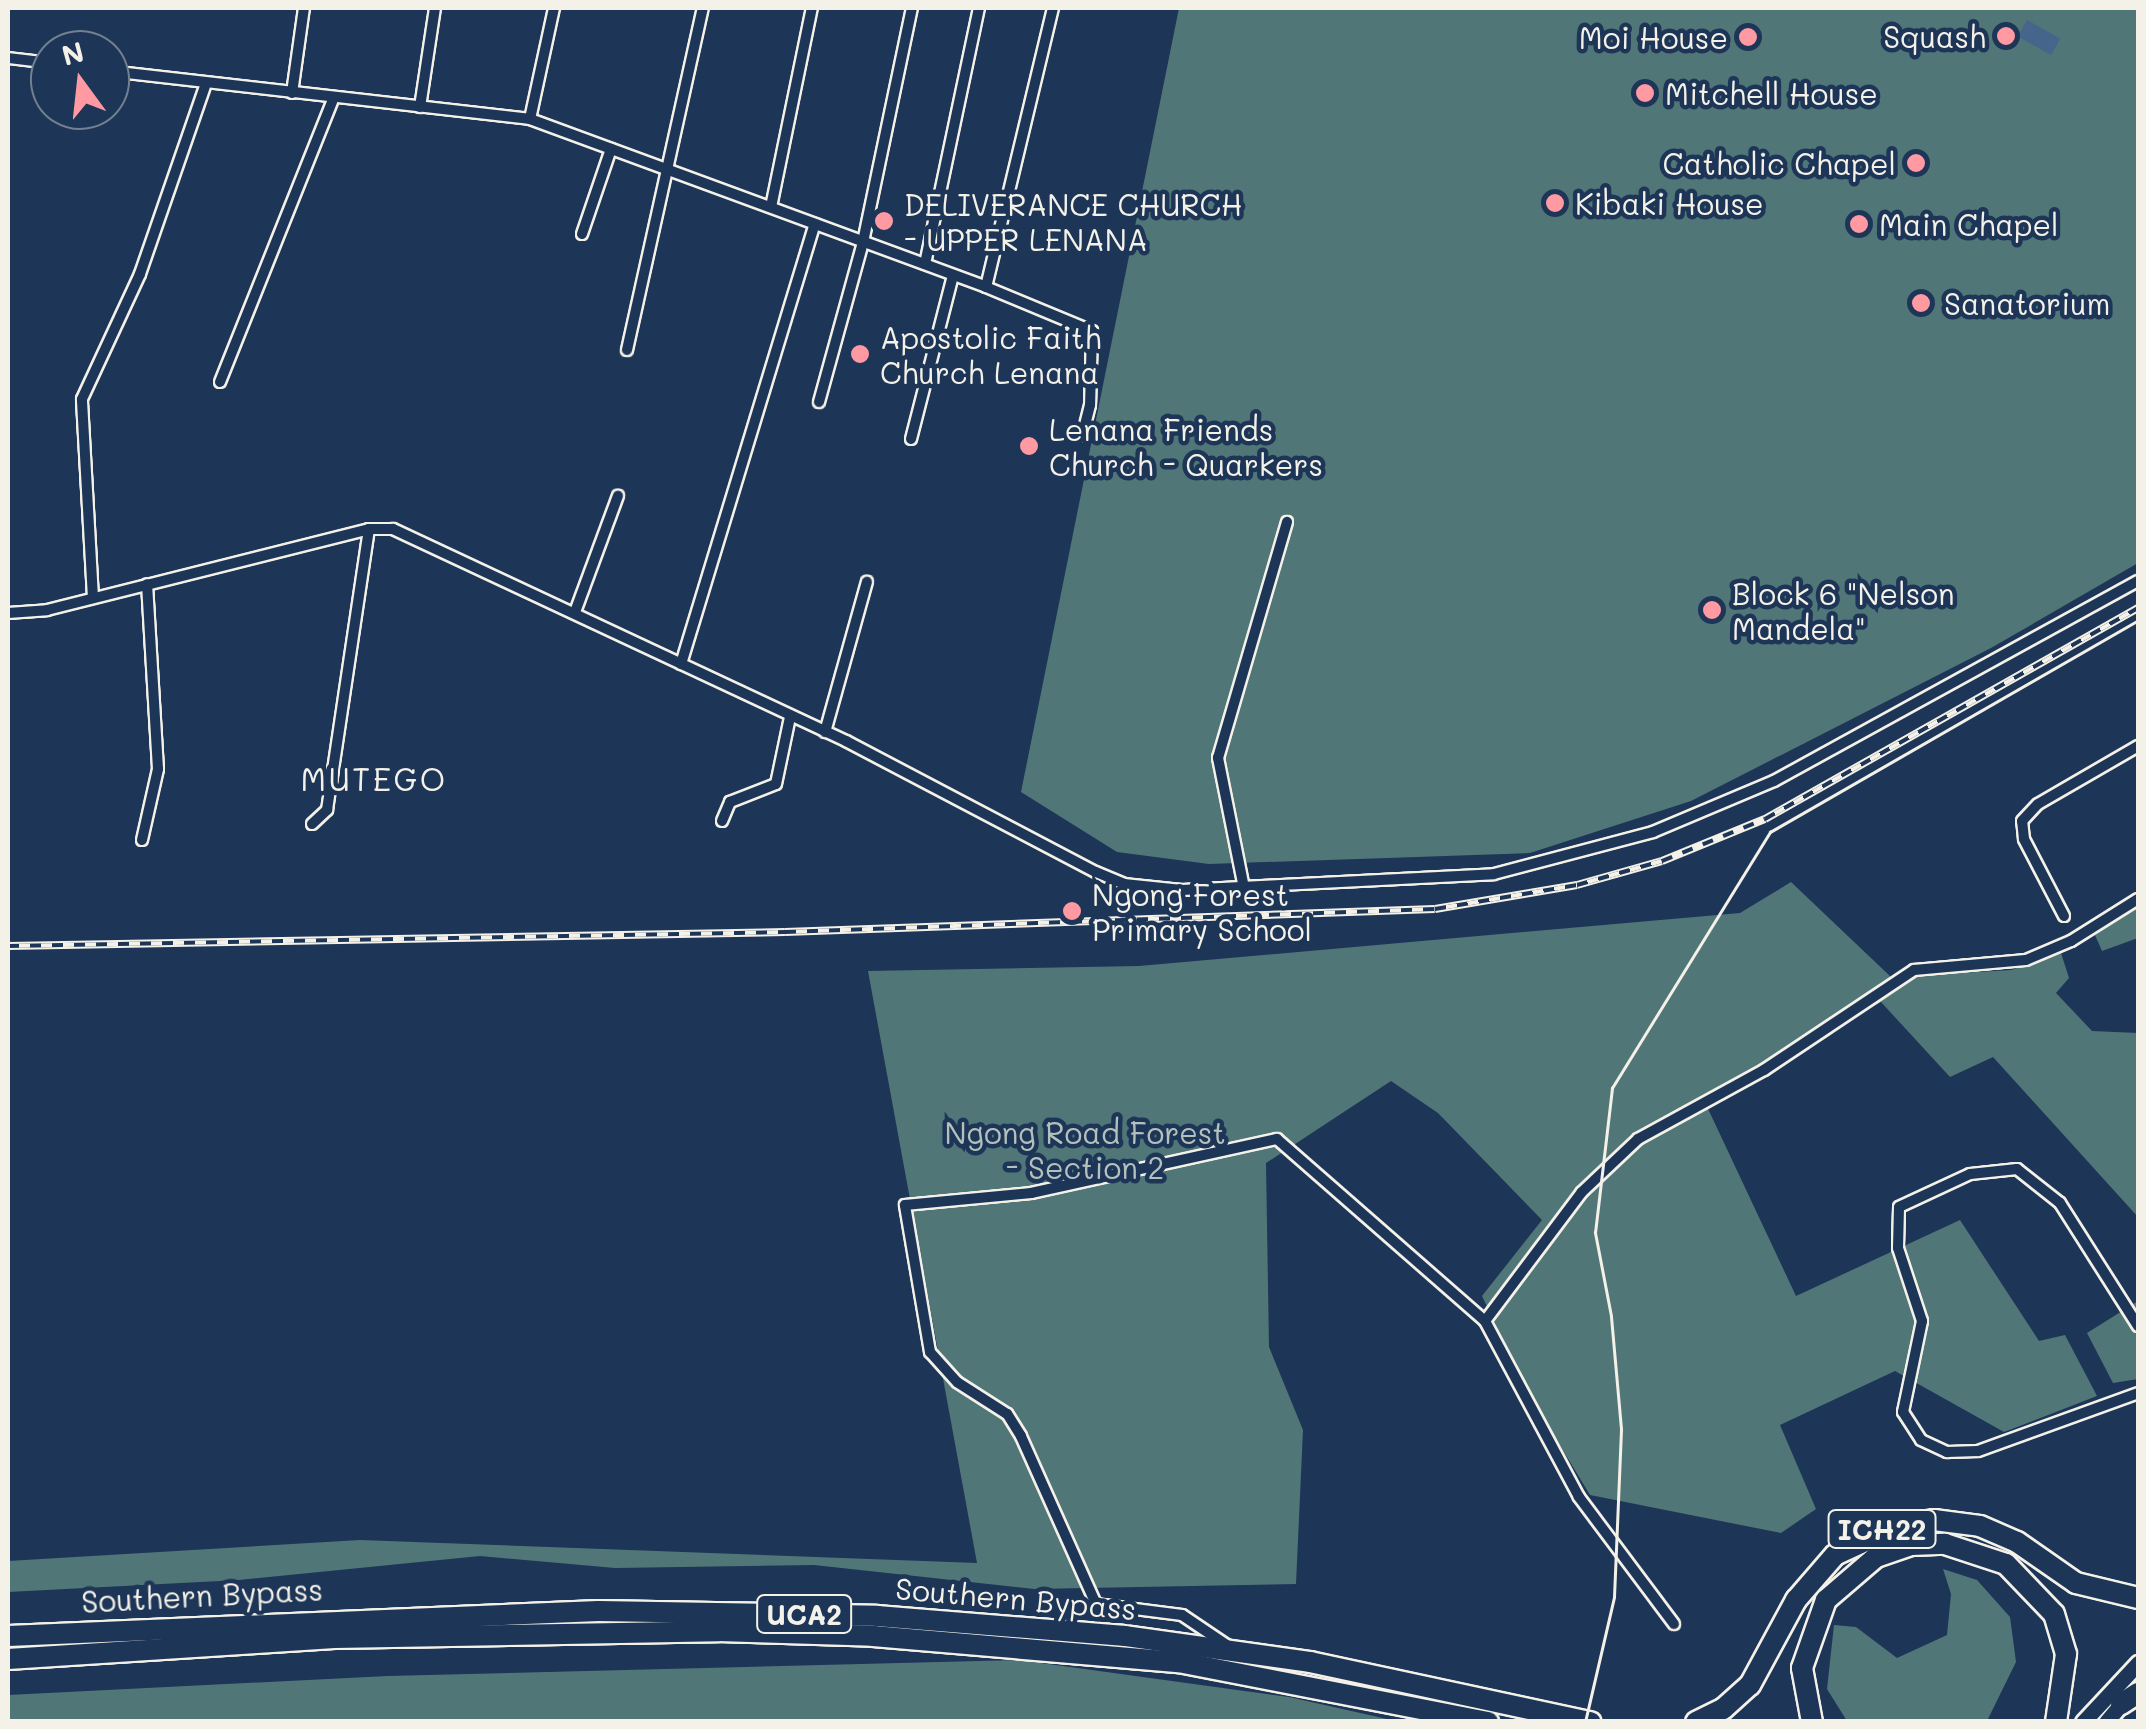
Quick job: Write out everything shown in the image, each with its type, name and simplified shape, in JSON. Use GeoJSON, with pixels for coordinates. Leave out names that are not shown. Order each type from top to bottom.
{"type":"FeatureCollection","features":[{"type":"Feature","properties":{"kind":"highway","name":"ICH22"},"geometry":{"type":"LineString","coordinates":[[1696,1722],[1724,1709],[1750,1685],[1796,1600],[1835,1555],[1902,1524],[1934,1520],[1980,1526],[2017,1542],[2076,1583],[2138,1598]]}},
{"type":"Feature","properties":{"kind":"highway"},"geometry":{"type":"LineString","coordinates":[[1812,1722],[1802,1668],[1826,1600],[1876,1558],[1911,1545],[1945,1544],[2006,1564],[2054,1614],[2066,1654],[2056,1722]]}},
{"type":"Feature","properties":{"kind":"highway","name":"Southern Bypass"},"geometry":{"type":"LineString","coordinates":[[8,1636],[340,1617],[709,1611],[1035,1627],[1234,1650],[1591,1722]]}},
{"type":"Feature","properties":{"kind":"highway","name":"Southern Bypass"},"geometry":{"type":"LineString","coordinates":[[8,1659],[334,1638],[784,1632],[967,1640],[1179,1662],[1478,1720]]}},
{"type":"Feature","properties":{"kind":"main road"},"geometry":{"type":"LineString","coordinates":[[2083,1722],[2138,1662]]}},
{"type":"Feature","properties":{"kind":"main road"},"geometry":{"type":"LineString","coordinates":[[2106,1722],[2133,1694]]}},
{"type":"Feature","properties":{"kind":"street"},"geometry":{"type":"LineString","coordinates":[[292,93],[304,8]]}},
{"type":"Feature","properties":{"kind":"street"},"geometry":{"type":"LineString","coordinates":[[420,107],[435,8]]}},
{"type":"Feature","properties":{"kind":"street"},"geometry":{"type":"LineString","coordinates":[[530,119],[554,8]]}},
{"type":"Feature","properties":{"kind":"street"},"geometry":{"type":"LineString","coordinates":[[627,350],[672,171],[703,8]]}},
{"type":"Feature","properties":{"kind":"street"},"geometry":{"type":"LineString","coordinates":[[771,207],[812,8]]}},
{"type":"Feature","properties":{"kind":"street"},"geometry":{"type":"LineString","coordinates":[[819,402],[864,242],[912,8]]}},
{"type":"Feature","properties":{"kind":"street"},"geometry":{"type":"LineString","coordinates":[[925,264],[980,8]]}},
{"type":"Feature","properties":{"kind":"street"},"geometry":{"type":"LineString","coordinates":[[986,287],[1052,8]]}},
{"type":"Feature","properties":{"kind":"street"},"geometry":{"type":"LineString","coordinates":[[130,74],[333,100],[530,119],[986,287],[1092,331],[1082,436]]}},
{"type":"Feature","properties":{"kind":"street"},"geometry":{"type":"LineString","coordinates":[[94,598],[82,399],[140,274],[206,83]]}},
{"type":"Feature","properties":{"kind":"street"},"geometry":{"type":"LineString","coordinates":[[220,382],[333,100]]}},
{"type":"Feature","properties":{"kind":"street"},"geometry":{"type":"LineString","coordinates":[[582,234],[610,148]]}},
{"type":"Feature","properties":{"kind":"street"},"geometry":{"type":"LineString","coordinates":[[681,664],[815,224]]}},
{"type":"Feature","properties":{"kind":"street"},"geometry":{"type":"LineString","coordinates":[[911,439],[953,275]]}},
{"type":"Feature","properties":{"kind":"street"},"geometry":{"type":"LineString","coordinates":[[575,612],[618,496]]}},
{"type":"Feature","properties":{"kind":"street"},"geometry":{"type":"LineString","coordinates":[[1244,888],[1218,758],[1287,522]]}},
{"type":"Feature","properties":{"kind":"street"},"geometry":{"type":"LineString","coordinates":[[8,613],[94,598],[370,528],[422,539],[826,732],[1124,884],[1244,888],[1494,874],[1653,832],[1774,781],[2138,581]]}},
{"type":"Feature","properties":{"kind":"street"},"geometry":{"type":"LineString","coordinates":[[312,824],[328,810],[370,528]]}},
{"type":"Feature","properties":{"kind":"street"},"geometry":{"type":"LineString","coordinates":[[826,732],[868,582]]}},
{"type":"Feature","properties":{"kind":"street"},"geometry":{"type":"LineString","coordinates":[[142,840],[158,769],[147,584]]}},
{"type":"Feature","properties":{"kind":"street"},"geometry":{"type":"LineString","coordinates":[[722,821],[730,802],[776,784],[790,717]]}},
{"type":"Feature","properties":{"kind":"street"},"geometry":{"type":"LineString","coordinates":[[2064,916],[2022,821],[2038,804],[2138,746]]}},
{"type":"Feature","properties":{"kind":"street"},"geometry":{"type":"LineString","coordinates":[[1485,1321],[1582,1192],[1638,1139],[1764,1070],[1914,970],[2026,960],[2071,942],[2138,899]]}},
{"type":"Feature","properties":{"kind":"street"},"geometry":{"type":"LineString","coordinates":[[1234,1650],[1194,1619],[1096,1604],[1021,1436],[1006,1414],[958,1382],[930,1352],[905,1205],[1031,1193],[1277,1140],[1485,1321],[1579,1497],[1674,1624]]}},
{"type":"Feature","properties":{"kind":"street"},"geometry":{"type":"LineString","coordinates":[[2138,1326],[2060,1204],[2017,1169],[1970,1174],[1899,1207],[1898,1248],[1922,1321],[1904,1412],[1921,1440],[1948,1452],[1978,1451],[2138,1393]]}},
{"type":"Feature","properties":{"kind":"green space"},"geometry":{"type":"Polygon","coordinates":[[[1179,8],[2138,8],[2138,563],[1991,648],[1691,801],[1530,853],[1209,864],[1117,852],[1021,792],[1179,8]]]}},
{"type":"Feature","properties":{"kind":"green space","name":"Ngong Road Forest - Section 2"},"geometry":{"type":"Polygon","coordinates":[[[1791,882],[1891,977],[2011,970],[2061,953],[2069,978],[2056,993],[2092,1031],[2138,1033],[2138,1217],[1993,1057],[1950,1077],[1881,1002],[1702,1096],[1796,1296],[1960,1220],[2039,1341],[2065,1335],[2097,1396],[2004,1432],[1895,1371],[1780,1425],[1816,1509],[1781,1533],[1590,1495],[1530,1396],[1482,1296],[1542,1220],[1438,1113],[1391,1081],[1266,1163],[1269,1347],[1303,1430],[1296,1584],[1034,1589],[814,1565],[615,1568],[480,1556],[239,1580],[8,1592],[8,1561],[360,1540],[977,1563],[868,971],[1139,966],[1740,913],[1791,882]]]}},
{"type":"Feature","properties":{"kind":"green space"},"geometry":{"type":"Polygon","coordinates":[[[2138,907],[2138,938],[2102,951],[2095,935],[2138,907]]]}},
{"type":"Feature","properties":{"kind":"green space"},"geometry":{"type":"Polygon","coordinates":[[[2138,1301],[2138,1379],[2113,1383],[2087,1333],[2138,1301]]]}},
{"type":"Feature","properties":{"kind":"green space"},"geometry":{"type":"Polygon","coordinates":[[[1943,1569],[1977,1580],[2010,1617],[2016,1662],[1987,1721],[1847,1721],[1827,1689],[1834,1625],[1856,1627],[1897,1658],[1947,1635],[1951,1594],[1943,1569]]]}},
{"type":"Feature","properties":{"kind":"green space"},"geometry":{"type":"Polygon","coordinates":[[[1019,1660],[1289,1697],[1396,1721],[8,1721],[8,1695],[387,1676],[1019,1660]]]}},
{"type":"Feature","properties":{"kind":"water"},"geometry":{"type":"Polygon","coordinates":[[[2027,20],[2060,38],[2051,55],[2018,37],[2027,20]]]}},
{"type":"Feature","properties":{"kind":"tram line"},"geometry":{"type":"LineString","coordinates":[[1585,1722],[1614,1597],[1621,1429],[1611,1316],[1595,1233],[1612,1088],[1770,832],[2138,620]]}},
{"type":"Feature","properties":{"kind":"railway"},"geometry":{"type":"LineString","coordinates":[[8,946],[785,932],[1435,909],[1577,885],[1662,861],[1765,819],[2138,608]]}},
{"type":"Feature","properties":{"kind":"place","name":"Squash"},"geometry":{"type":"Point","coordinates":[2006,36]}},
{"type":"Feature","properties":{"kind":"place","name":"Moi House"},"geometry":{"type":"Point","coordinates":[1748,37]}},
{"type":"Feature","properties":{"kind":"place","name":"Mitchell House"},"geometry":{"type":"Point","coordinates":[1645,93]}},
{"type":"Feature","properties":{"kind":"place","name":"Catholic Chapel"},"geometry":{"type":"Point","coordinates":[1916,163]}},
{"type":"Feature","properties":{"kind":"place","name":"Kibaki House"},"geometry":{"type":"Point","coordinates":[1555,203]}},
{"type":"Feature","properties":{"kind":"place","name":"DELIVERANCE CHURCH - UPPER LENANA"},"geometry":{"type":"Point","coordinates":[884,221]}},
{"type":"Feature","properties":{"kind":"place","name":"Main Chapel"},"geometry":{"type":"Point","coordinates":[1859,224]}},
{"type":"Feature","properties":{"kind":"place","name":"Sanatorium"},"geometry":{"type":"Point","coordinates":[1921,303]}},
{"type":"Feature","properties":{"kind":"place","name":"Apostolic Faith Church Lenana"},"geometry":{"type":"Point","coordinates":[860,354]}},
{"type":"Feature","properties":{"kind":"place","name":"Lenana Friends Church - Quarkers"},"geometry":{"type":"Point","coordinates":[1029,446]}},
{"type":"Feature","properties":{"kind":"place","name":"Block 6 \"Nelson Mandela\""},"geometry":{"type":"Point","coordinates":[1712,610]}},
{"type":"Feature","properties":{"kind":"place","name":"Ngong Forest Primary School"},"geometry":{"type":"Point","coordinates":[1072,911]}},
{"type":"Feature","properties":{"kind":"district","name":"MUTEGO"},"geometry":{"type":"Point","coordinates":[374,778]}}]}
